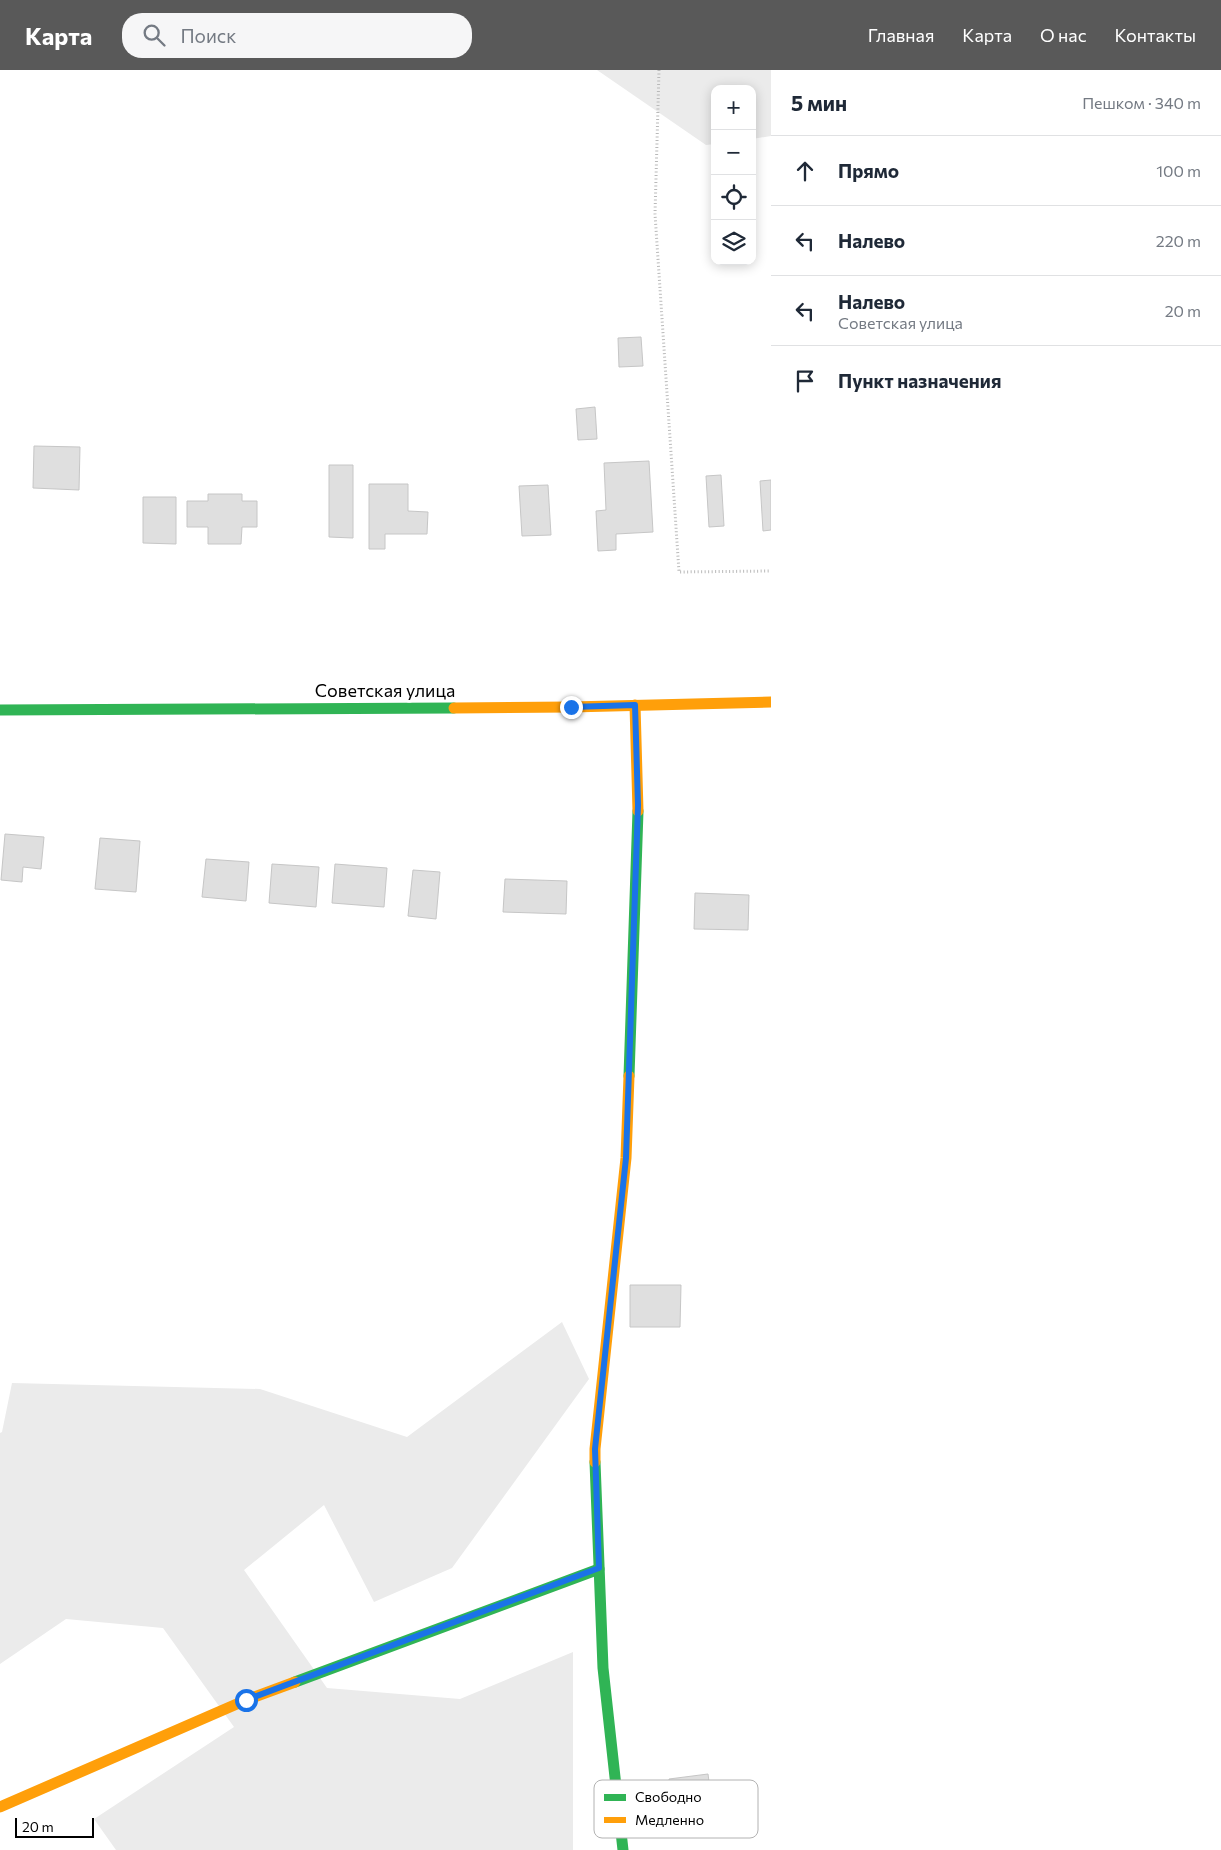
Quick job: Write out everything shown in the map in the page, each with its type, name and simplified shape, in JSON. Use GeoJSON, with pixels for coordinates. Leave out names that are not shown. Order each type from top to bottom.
{"type":"FeatureCollection","features":[{"type":"Feature","properties":{"kind":"street","name":"Советская улица"},"geometry":{"type":"LineString","coordinates":[[0,710],[635,705],[771,702]]}},
{"type":"Feature","properties":{"kind":"street"},"geometry":{"type":"LineString","coordinates":[[615,1780],[603,1668],[595,1449],[626,1158],[638,805],[635,705]]}},
{"type":"Feature","properties":{"kind":"street"},"geometry":{"type":"LineString","coordinates":[[0,1807],[246,1700],[599,1568]]}},
{"type":"Feature","properties":{"kind":"path"},"geometry":{"type":"LineString","coordinates":[[659,70],[655,214],[679,572],[771,571]]}},
{"type":"Feature","properties":{"kind":"shaded area"},"geometry":{"type":"Polygon","coordinates":[[[597,70],[771,70],[771,136],[756,138],[756,85],[711,85],[711,144],[706,145],[597,70]]]}},
{"type":"Feature","properties":{"kind":"shaded area"},"geometry":{"type":"Polygon","coordinates":[[[562,1322],[589,1379],[452,1568],[374,1602],[324,1505],[244,1570],[327,1688],[460,1699],[573,1652],[573,1850],[116,1850],[94,1819],[234,1727],[163,1628],[66,1619],[0,1664],[0,1433],[2,1432],[12,1383],[260,1389],[407,1437],[562,1322]]]}},
{"type":"Feature","properties":{"kind":"building"},"geometry":{"type":"Polygon","coordinates":[[[641,337],[643,366],[619,367],[618,338],[641,337]]]}},
{"type":"Feature","properties":{"kind":"building"},"geometry":{"type":"Polygon","coordinates":[[[595,407],[597,439],[578,440],[576,409],[595,407]]]}},
{"type":"Feature","properties":{"kind":"building"},"geometry":{"type":"Polygon","coordinates":[[[34,446],[80,447],[79,490],[33,488],[34,446]]]}},
{"type":"Feature","properties":{"kind":"building"},"geometry":{"type":"Polygon","coordinates":[[[649,461],[653,532],[616,534],[616,550],[598,551],[596,511],[606,510],[604,463],[649,461]]]}},
{"type":"Feature","properties":{"kind":"building"},"geometry":{"type":"Polygon","coordinates":[[[329,465],[353,465],[353,538],[329,537],[329,465]]]}},
{"type":"Feature","properties":{"kind":"building"},"geometry":{"type":"Polygon","coordinates":[[[721,475],[724,526],[709,527],[706,476],[721,475]]]}},
{"type":"Feature","properties":{"kind":"building"},"geometry":{"type":"Polygon","coordinates":[[[771,480],[771,530],[763,531],[760,481],[771,480]]]}},
{"type":"Feature","properties":{"kind":"building"},"geometry":{"type":"Polygon","coordinates":[[[369,484],[408,484],[408,511],[428,512],[427,534],[385,534],[385,549],[369,549],[369,484]]]}},
{"type":"Feature","properties":{"kind":"building"},"geometry":{"type":"Polygon","coordinates":[[[548,485],[551,535],[522,536],[519,486],[548,485]]]}},
{"type":"Feature","properties":{"kind":"building"},"geometry":{"type":"Polygon","coordinates":[[[208,494],[242,494],[242,501],[257,501],[257,527],[242,527],[241,544],[208,544],[208,527],[187,527],[187,501],[208,501],[208,494]]]}},
{"type":"Feature","properties":{"kind":"building"},"geometry":{"type":"Polygon","coordinates":[[[143,497],[176,497],[176,544],[143,543],[143,497]]]}},
{"type":"Feature","properties":{"kind":"building"},"geometry":{"type":"Polygon","coordinates":[[[5,834],[44,837],[41,869],[23,867],[22,882],[1,880],[5,834]]]}},
{"type":"Feature","properties":{"kind":"building"},"geometry":{"type":"Polygon","coordinates":[[[100,838],[140,841],[136,892],[95,889],[100,838]]]}},
{"type":"Feature","properties":{"kind":"building"},"geometry":{"type":"Polygon","coordinates":[[[206,859],[249,862],[246,901],[202,897],[206,859]]]}},
{"type":"Feature","properties":{"kind":"building"},"geometry":{"type":"Polygon","coordinates":[[[272,864],[319,867],[316,907],[269,903],[272,864]]]}},
{"type":"Feature","properties":{"kind":"building"},"geometry":{"type":"Polygon","coordinates":[[[335,864],[387,868],[384,907],[332,903],[335,864]]]}},
{"type":"Feature","properties":{"kind":"building"},"geometry":{"type":"Polygon","coordinates":[[[413,870],[440,872],[436,919],[408,916],[413,870]]]}},
{"type":"Feature","properties":{"kind":"building"},"geometry":{"type":"Polygon","coordinates":[[[505,879],[567,881],[566,914],[503,912],[505,879]]]}},
{"type":"Feature","properties":{"kind":"building"},"geometry":{"type":"Polygon","coordinates":[[[695,893],[749,895],[748,930],[694,929],[695,893]]]}},
{"type":"Feature","properties":{"kind":"building"},"geometry":{"type":"Polygon","coordinates":[[[630,1285],[681,1285],[680,1327],[630,1327],[630,1285]]]}},
{"type":"Feature","properties":{"kind":"building"},"geometry":{"type":"Polygon","coordinates":[[[708,1774],[709,1780],[669,1780],[708,1774]]]}},
{"type":"Feature","properties":{"kind":"traffic: fast"},"geometry":{"type":"LineString","coordinates":[[0,710],[454,708]]}},
{"type":"Feature","properties":{"kind":"traffic: fast"},"geometry":{"type":"LineString","coordinates":[[629,1076],[638,811]]}},
{"type":"Feature","properties":{"kind":"traffic: fast"},"geometry":{"type":"LineString","coordinates":[[595,1462],[603,1668],[615,1780]]}},
{"type":"Feature","properties":{"kind":"traffic: fast"},"geometry":{"type":"LineString","coordinates":[[295,1682],[599,1569]]}},
{"type":"Feature","properties":{"kind":"traffic: fast"},"geometry":{"type":"LineString","coordinates":[[622,1838],[623,1850]]}},
{"type":"Feature","properties":{"kind":"traffic: slow"},"geometry":{"type":"LineString","coordinates":[[454,708],[771,702]]}},
{"type":"Feature","properties":{"kind":"traffic: slow"},"geometry":{"type":"LineString","coordinates":[[635,705],[638,811]]}},
{"type":"Feature","properties":{"kind":"traffic: slow"},"geometry":{"type":"LineString","coordinates":[[595,1462],[626,1158],[629,1076]]}},
{"type":"Feature","properties":{"kind":"traffic: slow"},"geometry":{"type":"LineString","coordinates":[[0,1807],[246,1700],[295,1682]]}},
{"type":"Feature","properties":{"kind":"route"},"geometry":{"type":"LineString","coordinates":[[246,1700],[599,1568],[595,1449],[626,1158],[638,805],[635,705],[571,707]]}}]}
